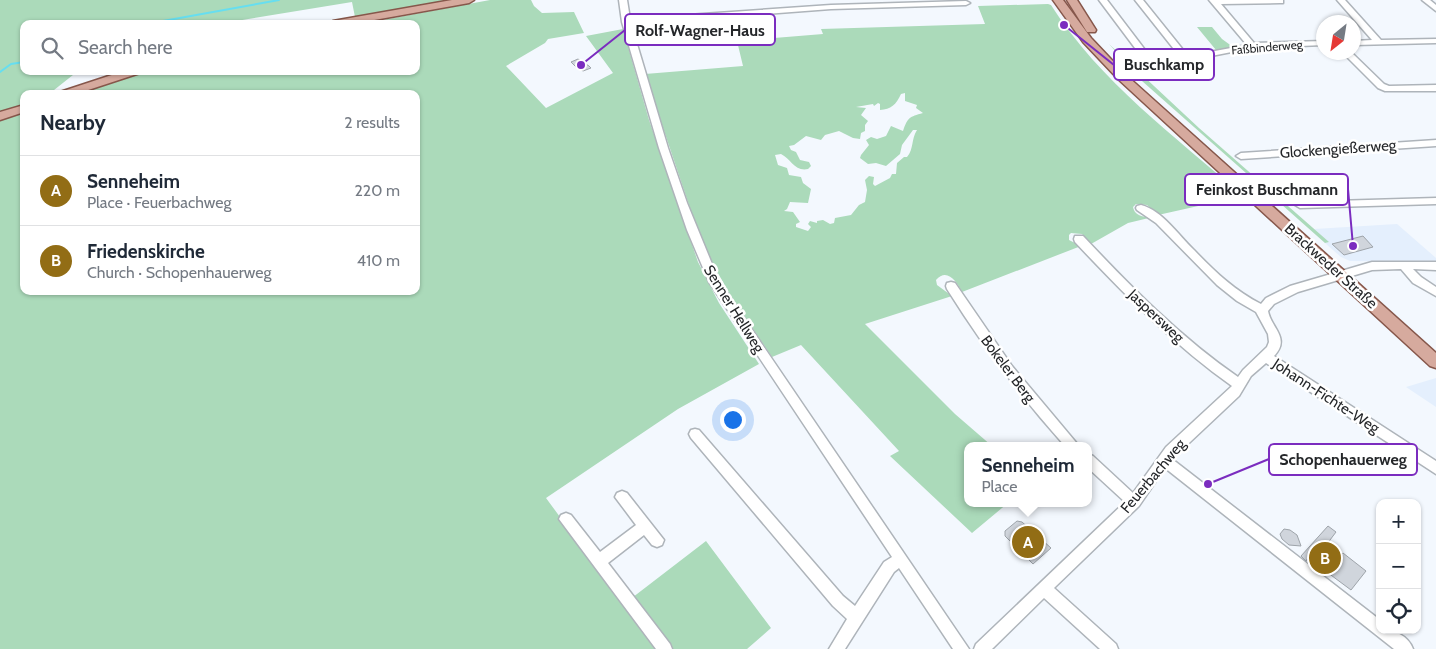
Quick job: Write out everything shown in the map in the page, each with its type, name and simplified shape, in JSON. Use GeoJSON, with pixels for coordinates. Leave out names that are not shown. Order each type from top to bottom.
{"type":"FeatureCollection","features":[{"type":"Feature","properties":{"kind":"main road"},"geometry":{"type":"LineString","coordinates":[[356,20],[469,0]]}},
{"type":"Feature","properties":{"kind":"main road","name":"Brackweder Straße"},"geometry":{"type":"LineString","coordinates":[[1058,0],[1087,40],[1115,70],[1345,274],[1436,350]]}},
{"type":"Feature","properties":{"kind":"main road","name":"Brackweder Straße"},"geometry":{"type":"LineString","coordinates":[[1072,0],[1096,38],[1129,76],[1345,274],[1436,362]]}},
{"type":"Feature","properties":{"kind":"main road"},"geometry":{"type":"LineString","coordinates":[[77,90],[123,75]]}},
{"type":"Feature","properties":{"kind":"main road"},"geometry":{"type":"LineString","coordinates":[[0,116],[20,109]]}},
{"type":"Feature","properties":{"kind":"street","name":"Senner Hellweg"},"geometry":{"type":"LineString","coordinates":[[623,0],[626,22],[650,106],[693,233],[714,282],[962,649]]}},
{"type":"Feature","properties":{"kind":"street","name":"Faßbinderweg"},"geometry":{"type":"LineString","coordinates":[[1103,0],[1149,67],[1252,46],[1316,43]]}},
{"type":"Feature","properties":{"kind":"street"},"geometry":{"type":"LineString","coordinates":[[1139,0],[1186,59]]}},
{"type":"Feature","properties":{"kind":"street"},"geometry":{"type":"LineString","coordinates":[[1214,1],[1280,0]]}},
{"type":"Feature","properties":{"kind":"street"},"geometry":{"type":"LineString","coordinates":[[1341,0],[1378,42]]}},
{"type":"Feature","properties":{"kind":"street"},"geometry":{"type":"LineString","coordinates":[[1426,0],[1436,9]]}},
{"type":"Feature","properties":{"kind":"street"},"geometry":{"type":"LineString","coordinates":[[1214,1],[1252,46]]}},
{"type":"Feature","properties":{"kind":"street"},"geometry":{"type":"LineString","coordinates":[[626,22],[907,2],[966,3]]}},
{"type":"Feature","properties":{"kind":"street"},"geometry":{"type":"LineString","coordinates":[[1361,42],[1436,41]]}},
{"type":"Feature","properties":{"kind":"street"},"geometry":{"type":"LineString","coordinates":[[1354,60],[1376,84],[1385,88],[1436,88]]}},
{"type":"Feature","properties":{"kind":"street","name":"Glockengießerweg"},"geometry":{"type":"LineString","coordinates":[[1241,156],[1436,143]]}},
{"type":"Feature","properties":{"kind":"street"},"geometry":{"type":"LineString","coordinates":[[1300,206],[1436,201]]}},
{"type":"Feature","properties":{"kind":"street"},"geometry":{"type":"LineString","coordinates":[[1141,208],[1156,217],[1191,254],[1244,302],[1262,310],[1280,294],[1345,274],[1384,265],[1436,266]]}},
{"type":"Feature","properties":{"kind":"street","name":"Jaspersweg"},"geometry":{"type":"LineString","coordinates":[[1079,239],[1169,330],[1205,360],[1240,385]]}},
{"type":"Feature","properties":{"kind":"street"},"geometry":{"type":"LineString","coordinates":[[1403,265],[1417,280],[1436,292]]}},
{"type":"Feature","properties":{"kind":"street","name":"Bokeler Berg"},"geometry":{"type":"LineString","coordinates":[[951,286],[1000,361],[1042,413],[1069,442]]}},
{"type":"Feature","properties":{"kind":"street","name":"Feuerbachweg"},"geometry":{"type":"LineString","coordinates":[[981,649],[1134,502],[1164,460],[1179,443],[1235,392],[1247,373],[1272,350],[1275,338],[1263,318],[1262,310]]}},
{"type":"Feature","properties":{"kind":"street","name":"Johann-Fichte-Weg"},"geometry":{"type":"LineString","coordinates":[[1265,356],[1436,468]]}},
{"type":"Feature","properties":{"kind":"street"},"geometry":{"type":"LineString","coordinates":[[695,434],[838,601],[856,617]]}},
{"type":"Feature","properties":{"kind":"street"},"geometry":{"type":"LineString","coordinates":[[1164,460],[1376,625]]}},
{"type":"Feature","properties":{"kind":"street"},"geometry":{"type":"LineString","coordinates":[[1092,464],[1134,502]]}},
{"type":"Feature","properties":{"kind":"street"},"geometry":{"type":"LineString","coordinates":[[622,497],[657,540]]}},
{"type":"Feature","properties":{"kind":"street"},"geometry":{"type":"LineString","coordinates":[[566,518],[665,649]]}},
{"type":"Feature","properties":{"kind":"street"},"geometry":{"type":"LineString","coordinates":[[598,562],[645,526]]}},
{"type":"Feature","properties":{"kind":"street"},"geometry":{"type":"LineString","coordinates":[[836,649],[889,567],[901,559]]}},
{"type":"Feature","properties":{"kind":"street"},"geometry":{"type":"LineString","coordinates":[[1044,589],[1111,649]]}},
{"type":"Feature","properties":{"kind":"street"},"geometry":{"type":"LineString","coordinates":[[1387,634],[1406,649]]}},
{"type":"Feature","properties":{"kind":"shaded area"},"geometry":{"type":"Polygon","coordinates":[[[1397,224],[1436,258],[1436,262],[1350,261],[1341,257],[1325,243],[1328,242],[1314,229],[1397,224]]]}},
{"type":"Feature","properties":{"kind":"shaded area"},"geometry":{"type":"Polygon","coordinates":[[[1436,378],[1436,407],[1406,387],[1436,378]]]}},
{"type":"Feature","properties":{"kind":"green space"},"geometry":{"type":"Polygon","coordinates":[[[0,0],[450,0],[355,17],[352,2],[242,20],[20,20],[20,75],[73,75],[54,90],[20,90],[20,295],[420,295],[420,90],[87,90],[134,75],[420,75],[420,20],[382,20],[490,0],[531,0],[534,6],[542,13],[574,12],[584,33],[548,39],[545,43],[506,66],[546,108],[613,73],[586,36],[623,29],[649,120],[698,262],[719,303],[759,364],[678,409],[546,498],[624,604],[706,541],[771,628],[747,649],[0,649],[0,0]]]}},
{"type":"Feature","properties":{"kind":"green space"},"geometry":{"type":"Polygon","coordinates":[[[1051,5],[1092,59],[1115,83],[1165,130],[1243,196],[1158,215],[1147,205],[1136,204],[1133,207],[1138,215],[1153,217],[1128,223],[1091,244],[1082,234],[1071,233],[1069,240],[1081,246],[962,292],[951,277],[948,275],[940,276],[936,280],[937,285],[952,296],[865,324],[955,414],[987,442],[964,442],[964,507],[1003,507],[972,533],[890,456],[899,451],[801,345],[772,357],[732,298],[710,259],[697,229],[645,74],[743,66],[737,41],[823,34],[821,29],[985,24],[978,6],[1051,5]],[[905,93],[901,94],[895,104],[887,109],[880,110],[880,104],[878,103],[874,106],[873,104],[856,107],[866,108],[861,115],[868,121],[865,125],[865,131],[861,133],[860,139],[853,138],[839,131],[825,135],[821,140],[806,136],[794,145],[789,146],[791,150],[796,152],[800,160],[809,162],[811,166],[808,169],[796,167],[781,154],[775,155],[778,165],[787,168],[789,175],[801,177],[803,183],[811,189],[808,203],[790,202],[784,211],[793,212],[800,222],[796,224],[796,227],[808,231],[811,227],[808,224],[810,221],[817,223],[817,221],[823,220],[830,224],[834,223],[835,218],[851,215],[859,205],[865,202],[867,190],[865,180],[869,176],[874,177],[873,184],[875,186],[890,178],[892,174],[896,174],[897,163],[909,154],[917,130],[913,130],[902,145],[900,154],[886,166],[876,163],[868,164],[860,158],[869,145],[866,140],[871,137],[877,139],[886,136],[891,126],[903,131],[910,118],[923,113],[916,108],[917,105],[905,101],[905,93]]]}},
{"type":"Feature","properties":{"kind":"green space"},"geometry":{"type":"Polygon","coordinates":[[[1197,27],[1212,27],[1222,39],[1233,47],[1216,50],[1197,27]]]}},
{"type":"Feature","properties":{"kind":"green space"},"geometry":{"type":"Polygon","coordinates":[[[1109,44],[1199,128],[1329,242],[1325,243],[1142,81],[1109,44]]]}},
{"type":"Feature","properties":{"kind":"building"},"geometry":{"type":"Polygon","coordinates":[[[578,59],[591,68],[583,71],[571,62],[578,59]]]}},
{"type":"Feature","properties":{"kind":"building"},"geometry":{"type":"Polygon","coordinates":[[[1363,236],[1373,247],[1344,255],[1332,244],[1363,236]]]}},
{"type":"Feature","properties":{"kind":"building"},"geometry":{"type":"Polygon","coordinates":[[[1017,521],[1022,522],[1051,548],[1033,564],[1005,536],[1005,531],[1017,521]]]}},
{"type":"Feature","properties":{"kind":"building"},"geometry":{"type":"Polygon","coordinates":[[[1328,526],[1336,532],[1327,544],[1341,555],[1343,553],[1366,571],[1351,590],[1308,558],[1306,561],[1301,556],[1328,526]]]}},
{"type":"Feature","properties":{"kind":"building"},"geometry":{"type":"Polygon","coordinates":[[[1284,529],[1290,530],[1297,535],[1301,546],[1289,545],[1282,539],[1280,534],[1284,529]]]}},
{"type":"Feature","properties":{"kind":"waterway"},"geometry":{"type":"LineString","coordinates":[[169,20],[279,0]]}},
{"type":"Feature","properties":{"kind":"waterway"},"geometry":{"type":"LineString","coordinates":[[0,72],[11,64],[20,63]]}},
{"type":"Feature","properties":{"kind":"place","name":"Buschkamp"},"geometry":{"type":"Point","coordinates":[1064,25]}},
{"type":"Feature","properties":{"kind":"place","name":"Rolf-Wagner-Haus"},"geometry":{"type":"Point","coordinates":[581,65]}},
{"type":"Feature","properties":{"kind":"place","name":"Feinkost Buschmann"},"geometry":{"type":"Point","coordinates":[1353,246]}},
{"type":"Feature","properties":{"kind":"place","name":"Schopenhauerweg"},"geometry":{"type":"Point","coordinates":[1208,484]}},
{"type":"Feature","properties":{"kind":"place","name":"Senneheim"},"geometry":{"type":"Point","coordinates":[1028,542]}},
{"type":"Feature","properties":{"kind":"place","name":"Friedenskirche"},"geometry":{"type":"Point","coordinates":[1325,558]}}]}
